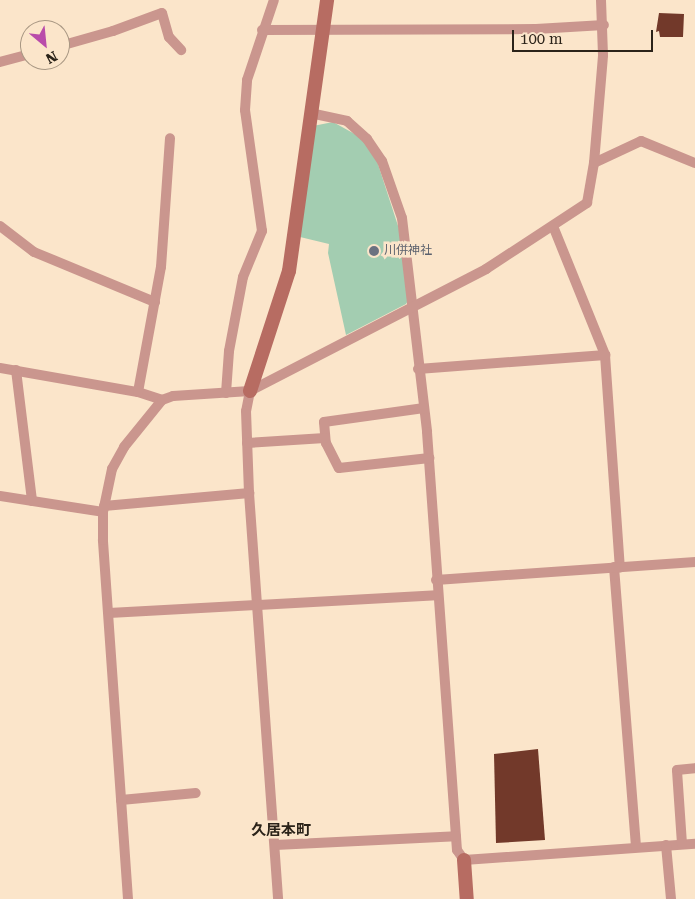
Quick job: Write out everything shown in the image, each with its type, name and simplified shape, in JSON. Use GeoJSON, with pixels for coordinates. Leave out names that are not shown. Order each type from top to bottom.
{"type":"FeatureCollection","features":[{"type":"Feature","properties":{"kind":"street"},"geometry":{"type":"LineString","coordinates":[[226,393],[229,351],[243,277],[262,231],[245,99],[247,80],[262,30],[274,0]]}},
{"type":"Feature","properties":{"kind":"street"},"geometry":{"type":"LineString","coordinates":[[278,899],[249,493],[246,412],[250,391],[288,271],[327,0]]}},
{"type":"Feature","properties":{"kind":"street"},"geometry":{"type":"LineString","coordinates":[[128,899],[103,509],[112,469],[124,447],[162,400],[174,396],[250,391],[486,269],[587,203],[594,163],[604,25],[601,0]]}},
{"type":"Feature","properties":{"kind":"street"},"geometry":{"type":"LineString","coordinates":[[70,43],[162,13],[169,37],[181,50]]}},
{"type":"Feature","properties":{"kind":"street"},"geometry":{"type":"LineString","coordinates":[[262,30],[604,25]]}},
{"type":"Feature","properties":{"kind":"street"},"geometry":{"type":"LineString","coordinates":[[0,62],[20,57]]}},
{"type":"Feature","properties":{"kind":"street"},"geometry":{"type":"LineString","coordinates":[[310,113],[348,121],[367,139],[382,161],[402,218],[414,305],[418,369],[429,458],[436,580],[457,850],[464,860],[467,899]]}},
{"type":"Feature","properties":{"kind":"street"},"geometry":{"type":"LineString","coordinates":[[138,392],[161,267],[170,138]]}},
{"type":"Feature","properties":{"kind":"street"},"geometry":{"type":"LineString","coordinates":[[594,163],[641,141],[695,163]]}},
{"type":"Feature","properties":{"kind":"street"},"geometry":{"type":"LineString","coordinates":[[0,226],[34,252],[155,302]]}},
{"type":"Feature","properties":{"kind":"street"},"geometry":{"type":"LineString","coordinates":[[553,226],[605,355],[636,847]]}},
{"type":"Feature","properties":{"kind":"street"},"geometry":{"type":"LineString","coordinates":[[418,369],[605,355]]}},
{"type":"Feature","properties":{"kind":"street"},"geometry":{"type":"LineString","coordinates":[[0,368],[138,392],[162,400]]}},
{"type":"Feature","properties":{"kind":"street"},"geometry":{"type":"LineString","coordinates":[[16,370],[32,501]]}},
{"type":"Feature","properties":{"kind":"street"},"geometry":{"type":"LineString","coordinates":[[424,408],[324,422],[325,438],[339,468],[429,458]]}},
{"type":"Feature","properties":{"kind":"street"},"geometry":{"type":"LineString","coordinates":[[247,443],[325,438]]}},
{"type":"Feature","properties":{"kind":"street"},"geometry":{"type":"LineString","coordinates":[[0,496],[103,509],[249,493]]}},
{"type":"Feature","properties":{"kind":"street"},"geometry":{"type":"LineString","coordinates":[[436,580],[695,562]]}},
{"type":"Feature","properties":{"kind":"street"},"geometry":{"type":"LineString","coordinates":[[109,613],[257,602],[437,594]]}},
{"type":"Feature","properties":{"kind":"street"},"geometry":{"type":"LineString","coordinates":[[682,844],[677,770],[695,768]]}},
{"type":"Feature","properties":{"kind":"street"},"geometry":{"type":"LineString","coordinates":[[121,800],[196,793]]}},
{"type":"Feature","properties":{"kind":"street"},"geometry":{"type":"LineString","coordinates":[[275,845],[456,836]]}},
{"type":"Feature","properties":{"kind":"street"},"geometry":{"type":"LineString","coordinates":[[464,860],[695,844]]}},
{"type":"Feature","properties":{"kind":"street"},"geometry":{"type":"LineString","coordinates":[[666,845],[671,899]]}},
{"type":"Feature","properties":{"kind":"green space"},"geometry":{"type":"Polygon","coordinates":[[[333,122],[362,138],[376,158],[399,229],[409,299],[406,304],[346,335],[328,253],[329,244],[300,237],[313,126],[333,122]]]}},
{"type":"Feature","properties":{"kind":"building"},"geometry":{"type":"Polygon","coordinates":[[[659,13],[684,14],[683,37],[660,37],[659,31],[656,32],[659,13]]]}},
{"type":"Feature","properties":{"kind":"building"},"geometry":{"type":"Polygon","coordinates":[[[538,749],[545,840],[496,843],[494,754],[538,749]]]}},
{"type":"Feature","properties":{"kind":"place","name":"川併神社"},"geometry":{"type":"Point","coordinates":[374,251]}},
{"type":"Feature","properties":{"kind":"district","name":"久居本町"},"geometry":{"type":"Point","coordinates":[281,831]}}]}
